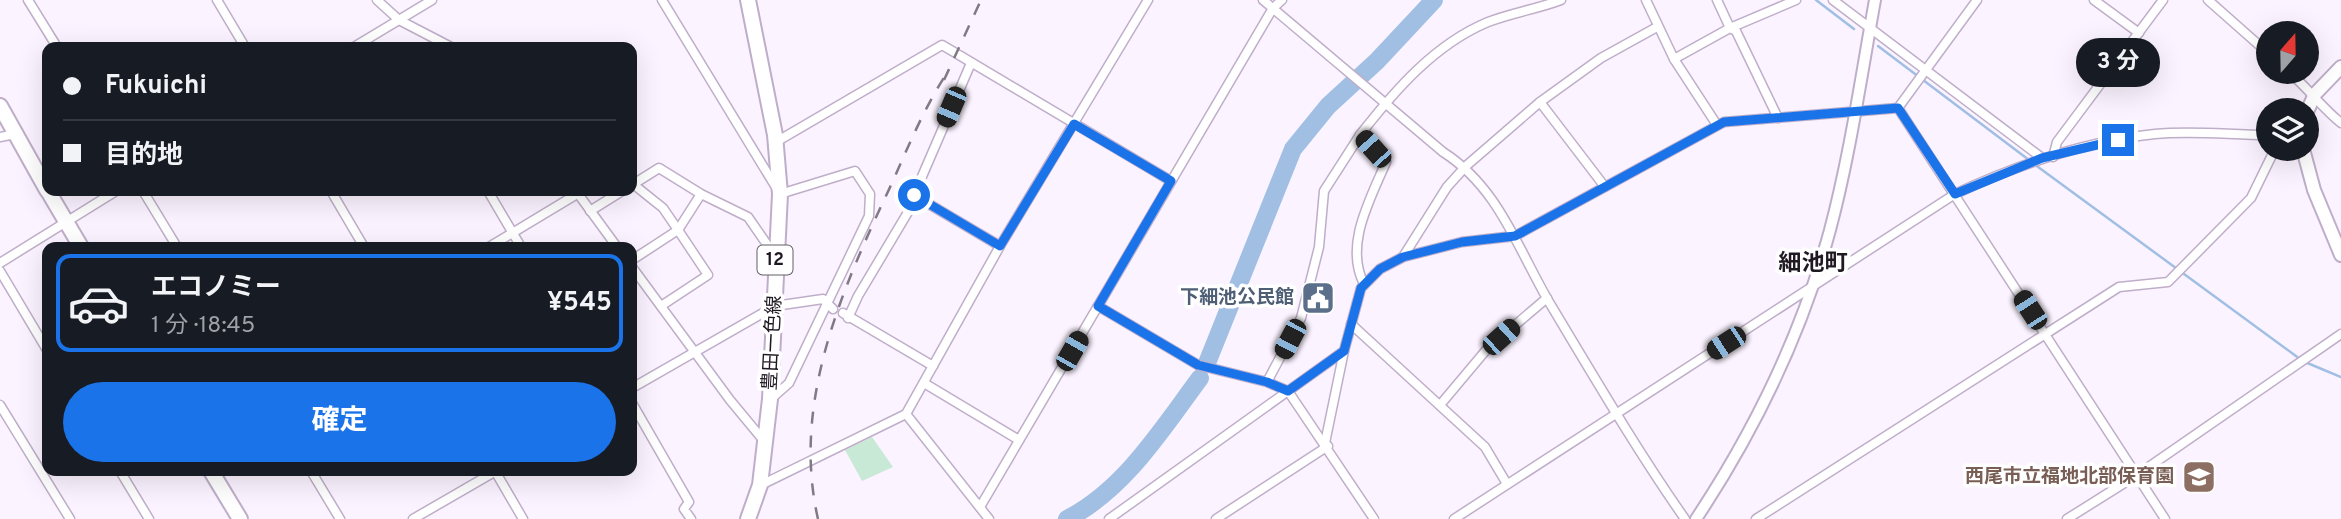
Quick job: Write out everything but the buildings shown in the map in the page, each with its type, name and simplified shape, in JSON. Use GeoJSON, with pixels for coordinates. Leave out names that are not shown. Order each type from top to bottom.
{"type":"FeatureCollection","features":[{"type":"Feature","properties":{"kind":"main road","name":"豊田一色線"},"geometry":{"type":"LineString","coordinates":[[748,0],[776,142],[780,194],[770,399],[760,485],[748,519]]}},
{"type":"Feature","properties":{"kind":"main road"},"geometry":{"type":"LineString","coordinates":[[2313,98],[2341,67]]}},
{"type":"Feature","properties":{"kind":"main road"},"geometry":{"type":"LineString","coordinates":[[0,106],[42,180]]}},
{"type":"Feature","properties":{"kind":"main road"},"geometry":{"type":"LineString","coordinates":[[2306,161],[2314,190],[2341,255]]}},
{"type":"Feature","properties":{"kind":"main road"},"geometry":{"type":"LineString","coordinates":[[51,196],[77,242]]}},
{"type":"Feature","properties":{"kind":"main road"},"geometry":{"type":"LineString","coordinates":[[214,476],[240,519]]}},
{"type":"Feature","properties":{"kind":"street"},"geometry":{"type":"LineString","coordinates":[[28,0],[54,42]]}},
{"type":"Feature","properties":{"kind":"street"},"geometry":{"type":"LineString","coordinates":[[217,0],[242,42]]}},
{"type":"Feature","properties":{"kind":"street"},"geometry":{"type":"LineString","coordinates":[[377,0],[399,20],[441,42]]}},
{"type":"Feature","properties":{"kind":"street"},"geometry":{"type":"LineString","coordinates":[[362,42],[432,0]]}},
{"type":"Feature","properties":{"kind":"street"},"geometry":{"type":"LineString","coordinates":[[662,0],[780,194],[855,171],[870,194],[869,216],[830,305],[789,383],[770,399]]}},
{"type":"Feature","properties":{"kind":"street"},"geometry":{"type":"LineString","coordinates":[[760,485],[906,414],[1000,246],[1148,0]]}},
{"type":"Feature","properties":{"kind":"street"},"geometry":{"type":"LineString","coordinates":[[1263,0],[1385,104],[1466,166],[1491,194],[1547,298],[1685,519]]}},
{"type":"Feature","properties":{"kind":"street"},"geometry":{"type":"LineString","coordinates":[[981,507],[1273,8],[1282,0]]}},
{"type":"Feature","properties":{"kind":"street"},"geometry":{"type":"LineString","coordinates":[[1267,382],[1301,318],[1319,247],[1324,191],[1360,135],[1385,104],[1458,36],[1491,21],[1561,0]]}},
{"type":"Feature","properties":{"kind":"street"},"geometry":{"type":"LineString","coordinates":[[1646,0],[1674,59],[1717,125]]}},
{"type":"Feature","properties":{"kind":"street"},"geometry":{"type":"LineString","coordinates":[[1717,0],[1730,28],[1736,32],[1778,118]]}},
{"type":"Feature","properties":{"kind":"street"},"geometry":{"type":"LineString","coordinates":[[1674,59],[1730,28],[1796,0]]}},
{"type":"Feature","properties":{"kind":"street"},"geometry":{"type":"LineString","coordinates":[[1833,0],[1870,28],[1922,75],[2040,159]]}},
{"type":"Feature","properties":{"kind":"street"},"geometry":{"type":"LineString","coordinates":[[1696,519],[1755,419],[1778,373],[1812,286],[1830,229],[1875,0]]}},
{"type":"Feature","properties":{"kind":"street"},"geometry":{"type":"LineString","coordinates":[[1216,519],[1326,444],[1351,324],[1364,284],[1380,269],[1403,257],[1462,242],[1515,236],[1717,125],[1898,108],[1977,0]]}},
{"type":"Feature","properties":{"kind":"street"},"geometry":{"type":"LineString","coordinates":[[2094,0],[2139,33]]}},
{"type":"Feature","properties":{"kind":"street"},"geometry":{"type":"LineString","coordinates":[[2053,157],[2057,142],[2164,0]]}},
{"type":"Feature","properties":{"kind":"street"},"geometry":{"type":"LineString","coordinates":[[2208,0],[2256,42]]}},
{"type":"Feature","properties":{"kind":"street"},"geometry":{"type":"LineString","coordinates":[[1403,257],[1447,187],[1466,166],[1541,102],[1601,58],[1657,27]]}},
{"type":"Feature","properties":{"kind":"street"},"geometry":{"type":"LineString","coordinates":[[776,142],[942,45],[1171,181]]}},
{"type":"Feature","properties":{"kind":"street"},"geometry":{"type":"LineString","coordinates":[[971,63],[914,195],[1000,246]]}},
{"type":"Feature","properties":{"kind":"street"},"geometry":{"type":"LineString","coordinates":[[2303,84],[2315,94],[2319,105],[2341,123]]}},
{"type":"Feature","properties":{"kind":"street"},"geometry":{"type":"LineString","coordinates":[[1541,102],[1605,187]]}},
{"type":"Feature","properties":{"kind":"street"},"geometry":{"type":"LineString","coordinates":[[1898,108],[2165,519]]}},
{"type":"Feature","properties":{"kind":"street"},"geometry":{"type":"LineString","coordinates":[[1454,519],[1955,194],[2040,159],[2156,133],[2256,135]]}},
{"type":"Feature","properties":{"kind":"street"},"geometry":{"type":"LineString","coordinates":[[0,137],[15,135]]}},
{"type":"Feature","properties":{"kind":"street"},"geometry":{"type":"LineString","coordinates":[[1360,135],[1385,162],[1361,224],[1355,261],[1364,284]]}},
{"type":"Feature","properties":{"kind":"street"},"geometry":{"type":"LineString","coordinates":[[1756,519],[2119,287],[2168,282],[2251,198],[2269,161]]}},
{"type":"Feature","properties":{"kind":"street"},"geometry":{"type":"LineString","coordinates":[[637,182],[659,168],[701,194],[748,217],[775,256]]}},
{"type":"Feature","properties":{"kind":"street"},"geometry":{"type":"LineString","coordinates":[[637,188],[663,208],[708,275],[661,306]]}},
{"type":"Feature","properties":{"kind":"street"},"geometry":{"type":"LineString","coordinates":[[637,257],[678,230],[701,194]]}},
{"type":"Feature","properties":{"kind":"street"},"geometry":{"type":"LineString","coordinates":[[0,263],[108,196]]}},
{"type":"Feature","properties":{"kind":"street"},"geometry":{"type":"LineString","coordinates":[[146,196],[174,242]]}},
{"type":"Feature","properties":{"kind":"street"},"geometry":{"type":"LineString","coordinates":[[334,196],[361,242]]}},
{"type":"Feature","properties":{"kind":"street"},"geometry":{"type":"LineString","coordinates":[[491,196],[518,242]]}},
{"type":"Feature","properties":{"kind":"street"},"geometry":{"type":"LineString","coordinates":[[497,242],[570,196]]}},
{"type":"Feature","properties":{"kind":"street"},"geometry":{"type":"LineString","coordinates":[[579,196],[613,242]]}},
{"type":"Feature","properties":{"kind":"street"},"geometry":{"type":"LineString","coordinates":[[590,211],[614,196]]}},
{"type":"Feature","properties":{"kind":"street"},"geometry":{"type":"LineString","coordinates":[[917,197],[846,316],[933,366]]}},
{"type":"Feature","properties":{"kind":"street"},"geometry":{"type":"LineString","coordinates":[[0,271],[42,341]]}},
{"type":"Feature","properties":{"kind":"street"},"geometry":{"type":"LineString","coordinates":[[637,274],[764,441]]}},
{"type":"Feature","properties":{"kind":"street"},"geometry":{"type":"LineString","coordinates":[[1440,405],[1487,349],[1547,298]]}},
{"type":"Feature","properties":{"kind":"street"},"geometry":{"type":"LineString","coordinates":[[637,385],[775,306],[803,300],[830,305]]}},
{"type":"Feature","properties":{"kind":"street"},"geometry":{"type":"LineString","coordinates":[[1098,306],[1198,365],[1267,382],[1288,391],[1374,519]]}},
{"type":"Feature","properties":{"kind":"street"},"geometry":{"type":"LineString","coordinates":[[1351,324],[1485,447],[1507,484]]}},
{"type":"Feature","properties":{"kind":"street"},"geometry":{"type":"LineString","coordinates":[[2067,519],[2137,475],[2341,334]]}},
{"type":"Feature","properties":{"kind":"street"},"geometry":{"type":"LineString","coordinates":[[1109,519],[1344,351]]}},
{"type":"Feature","properties":{"kind":"street"},"geometry":{"type":"LineString","coordinates":[[924,383],[1019,440]]}},
{"type":"Feature","properties":{"kind":"street"},"geometry":{"type":"LineString","coordinates":[[0,405],[42,473]]}},
{"type":"Feature","properties":{"kind":"street"},"geometry":{"type":"LineString","coordinates":[[637,412],[689,502],[684,509],[691,519]]}},
{"type":"Feature","properties":{"kind":"street"},"geometry":{"type":"LineString","coordinates":[[906,414],[989,519]]}},
{"type":"Feature","properties":{"kind":"street"},"geometry":{"type":"LineString","coordinates":[[44,476],[70,519]]}},
{"type":"Feature","properties":{"kind":"street"},"geometry":{"type":"LineString","coordinates":[[123,476],[149,519]]}},
{"type":"Feature","properties":{"kind":"street"},"geometry":{"type":"LineString","coordinates":[[314,476],[340,519]]}},
{"type":"Feature","properties":{"kind":"street"},"geometry":{"type":"LineString","coordinates":[[413,519],[486,476]]}},
{"type":"Feature","properties":{"kind":"street"},"geometry":{"type":"LineString","coordinates":[[498,476],[523,519]]}},
{"type":"Feature","properties":{"kind":"street"},"geometry":{"type":"LineString","coordinates":[[1671,519],[1679,510]]}},
{"type":"Feature","properties":{"kind":"green space"},"geometry":{"type":"Polygon","coordinates":[[[872,437],[893,467],[862,481],[845,450],[872,437]]]}},
{"type":"Feature","properties":{"kind":"waterway"},"geometry":{"type":"LineString","coordinates":[[1207,363],[1293,149],[1328,106],[1377,61],[1434,0]]}},
{"type":"Feature","properties":{"kind":"waterway"},"geometry":{"type":"LineString","coordinates":[[1816,0],[1854,29]]}},
{"type":"Feature","properties":{"kind":"waterway"},"geometry":{"type":"LineString","coordinates":[[1878,46],[2029,160]]}},
{"type":"Feature","properties":{"kind":"waterway"},"geometry":{"type":"LineString","coordinates":[[2034,164],[2300,359]]}},
{"type":"Feature","properties":{"kind":"waterway"},"geometry":{"type":"LineString","coordinates":[[2305,362],[2341,377]]}},
{"type":"Feature","properties":{"kind":"waterway"},"geometry":{"type":"LineString","coordinates":[[1067,519],[1088,506],[1125,475],[1200,378]]}},
{"type":"Feature","properties":{"kind":"railway"},"geometry":{"type":"LineString","coordinates":[[944,80],[981,0]]}},
{"type":"Feature","properties":{"kind":"railway"},"geometry":{"type":"LineString","coordinates":[[818,519],[811,475],[811,431],[826,346],[840,304],[874,222],[924,113],[947,73]]}},
{"type":"Feature","properties":{"kind":"place","name":"下細池公民館"},"geometry":{"type":"Point","coordinates":[1318,298]}},
{"type":"Feature","properties":{"kind":"place","name":"西尾市立福地北部保育園"},"geometry":{"type":"Point","coordinates":[2199,477]}},
{"type":"Feature","properties":{"kind":"district","name":"細池町"},"geometry":{"type":"Point","coordinates":[1813,264]}},
{"type":"Feature","properties":{"kind":"route"},"geometry":{"type":"LineString","coordinates":[[914,195],[1000,246],[1074,124],[1171,181],[1098,306],[1198,365],[1267,382],[1288,391],[1344,351],[1361,288],[1380,269],[1403,257],[1428,250],[1462,242],[1515,236],[1550,220],[1724,122],[1898,108],[1955,194],[2042,158],[2118,140]]}}]}
